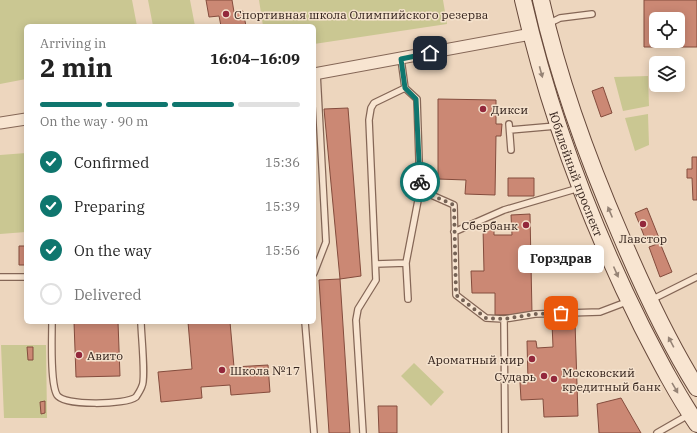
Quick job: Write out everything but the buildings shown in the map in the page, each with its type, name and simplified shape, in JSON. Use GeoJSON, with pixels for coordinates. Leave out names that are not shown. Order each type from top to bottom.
{"type":"FeatureCollection","features":[{"type":"Feature","properties":{"kind":"main road","name":"Юбилейный проспект"},"geometry":{"type":"LineString","coordinates":[[523,0],[531,34],[559,126],[601,239],[629,301],[658,357],[694,419]]}},
{"type":"Feature","properties":{"kind":"main road","name":"Юбилейный проспект"},"geometry":{"type":"LineString","coordinates":[[541,0],[546,24],[572,110],[601,190],[649,301],[697,388]]}},
{"type":"Feature","properties":{"kind":"street"},"geometry":{"type":"LineString","coordinates":[[316,74],[531,34]]}},
{"type":"Feature","properties":{"kind":"street"},"geometry":{"type":"LineString","coordinates":[[0,123],[24,119]]}},
{"type":"Feature","properties":{"kind":"lane"},"geometry":{"type":"LineString","coordinates":[[546,24],[560,18],[592,14]]}},
{"type":"Feature","properties":{"kind":"lane"},"geometry":{"type":"LineString","coordinates":[[401,59],[405,88],[416,99],[420,190],[406,263],[408,299]]}},
{"type":"Feature","properties":{"kind":"lane"},"geometry":{"type":"LineString","coordinates":[[316,74],[326,242],[316,268]]}},
{"type":"Feature","properties":{"kind":"lane"},"geometry":{"type":"LineString","coordinates":[[363,433],[356,320],[358,309],[376,280],[369,120],[371,108],[374,104],[405,88]]}},
{"type":"Feature","properties":{"kind":"lane"},"geometry":{"type":"LineString","coordinates":[[511,150],[509,127],[559,126]]}},
{"type":"Feature","properties":{"kind":"lane"},"geometry":{"type":"LineString","coordinates":[[454,232],[504,210],[581,188]]}},
{"type":"Feature","properties":{"kind":"lane"},"geometry":{"type":"LineString","coordinates":[[420,190],[454,205],[456,295],[486,318],[504,319],[535,314],[600,312],[629,301]]}},
{"type":"Feature","properties":{"kind":"lane"},"geometry":{"type":"LineString","coordinates":[[376,264],[406,263]]}},
{"type":"Feature","properties":{"kind":"lane"},"geometry":{"type":"LineString","coordinates":[[0,277],[24,277]]}},
{"type":"Feature","properties":{"kind":"lane"},"geometry":{"type":"LineString","coordinates":[[649,301],[697,277]]}},
{"type":"Feature","properties":{"kind":"lane"},"geometry":{"type":"LineString","coordinates":[[504,319],[505,433]]}},
{"type":"Feature","properties":{"kind":"lane"},"geometry":{"type":"LineString","coordinates":[[52,324],[53,379],[56,395],[60,400],[66,402],[83,403],[123,402],[136,397],[143,384],[141,324]]}},
{"type":"Feature","properties":{"kind":"lane"},"geometry":{"type":"LineString","coordinates":[[305,324],[314,433]]}},
{"type":"Feature","properties":{"kind":"lane"},"geometry":{"type":"LineString","coordinates":[[657,433],[694,419]]}},
{"type":"Feature","properties":{"kind":"shaded area"},"geometry":{"type":"Polygon","coordinates":[[[0,0],[132,0],[137,24],[24,24],[24,79],[0,84],[0,0]]]}},
{"type":"Feature","properties":{"kind":"shaded area"},"geometry":{"type":"Polygon","coordinates":[[[148,0],[190,0],[195,24],[153,24],[148,0]]]}},
{"type":"Feature","properties":{"kind":"shaded area"},"geometry":{"type":"Polygon","coordinates":[[[259,0],[443,0],[447,24],[316,44],[316,24],[263,24],[259,0]]]}},
{"type":"Feature","properties":{"kind":"shaded area"},"geometry":{"type":"Polygon","coordinates":[[[648,76],[649,106],[623,111],[614,77],[648,76]]]}},
{"type":"Feature","properties":{"kind":"shaded area"},"geometry":{"type":"Polygon","coordinates":[[[648,114],[649,145],[635,151],[625,118],[648,114]]]}},
{"type":"Feature","properties":{"kind":"shaded area"},"geometry":{"type":"Polygon","coordinates":[[[24,153],[24,232],[0,234],[0,155],[24,153]]]}},
{"type":"Feature","properties":{"kind":"shaded area"},"geometry":{"type":"Polygon","coordinates":[[[1,345],[46,345],[47,418],[4,418],[1,345]]]}},
{"type":"Feature","properties":{"kind":"shaded area"},"geometry":{"type":"Polygon","coordinates":[[[414,363],[444,392],[431,406],[401,376],[414,363]]]}},
{"type":"Feature","properties":{"kind":"way so far"},"geometry":{"type":"LineString","coordinates":[[420,182],[420,190],[454,205],[456,295],[486,318],[504,319],[535,314],[561,313]]}},
{"type":"Feature","properties":{"kind":"place","name":"Спортивная школа Олимпийского резерва"},"geometry":{"type":"Point","coordinates":[226,14]}},
{"type":"Feature","properties":{"kind":"place","name":"Дикси"},"geometry":{"type":"Point","coordinates":[483,109]}},
{"type":"Feature","properties":{"kind":"place","name":"Лавстор"},"geometry":{"type":"Point","coordinates":[643,224]}},
{"type":"Feature","properties":{"kind":"place","name":"Сбербанк"},"geometry":{"type":"Point","coordinates":[526,225]}},
{"type":"Feature","properties":{"kind":"place","name":"Горздрав"},"geometry":{"type":"Point","coordinates":[561,313]}},
{"type":"Feature","properties":{"kind":"place","name":"Авито"},"geometry":{"type":"Point","coordinates":[79,355]}},
{"type":"Feature","properties":{"kind":"place","name":"Ароматный мир"},"geometry":{"type":"Point","coordinates":[532,359]}},
{"type":"Feature","properties":{"kind":"place","name":"Школа №17"},"geometry":{"type":"Point","coordinates":[222,370]}},
{"type":"Feature","properties":{"kind":"place","name":"Сударь"},"geometry":{"type":"Point","coordinates":[544,376]}},
{"type":"Feature","properties":{"kind":"place","name":"Московский кредитный банк"},"geometry":{"type":"Point","coordinates":[554,379]}},
{"type":"Feature","properties":{"kind":"route"},"geometry":{"type":"LineString","coordinates":[[420,182],[416,99],[405,88],[401,59],[430,53]]}}]}
